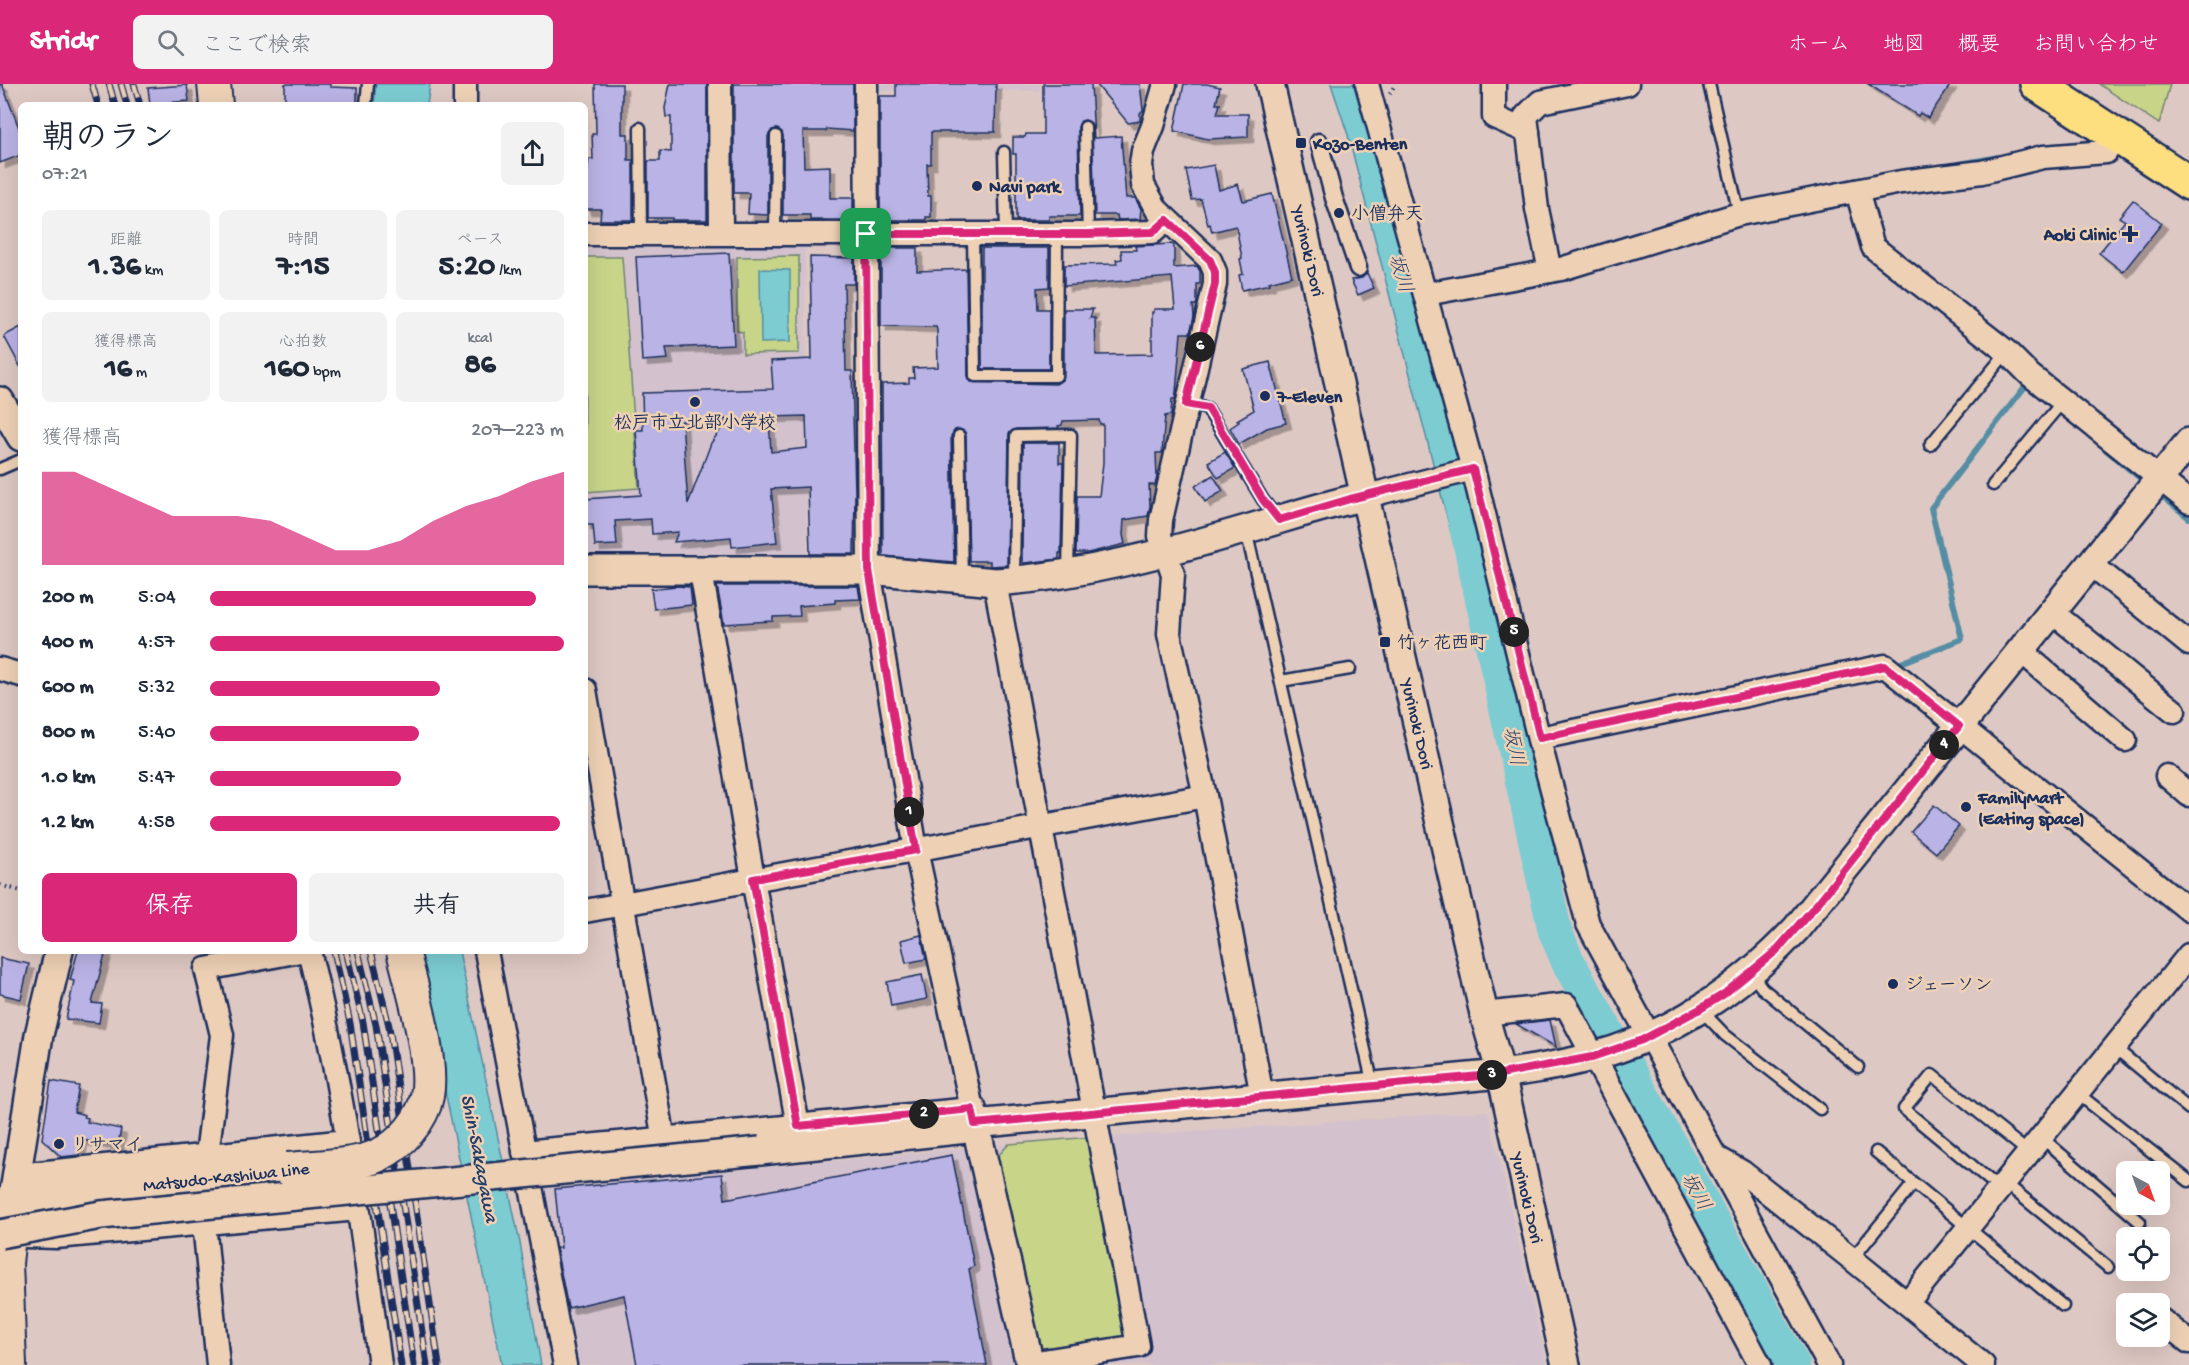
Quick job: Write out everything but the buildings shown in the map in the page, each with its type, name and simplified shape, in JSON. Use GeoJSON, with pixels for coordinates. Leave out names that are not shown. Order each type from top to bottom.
{"type":"FeatureCollection","features":[{"type":"Feature","properties":{"kind":"main road"},"geometry":{"type":"LineString","coordinates":[[214,84],[216,102]]}},
{"type":"Feature","properties":{"kind":"main road"},"geometry":{"type":"LineString","coordinates":[[2037,84],[2189,183]]}},
{"type":"Feature","properties":{"kind":"main road","name":"Matsudo-Kashiwa Line"},"geometry":{"type":"LineString","coordinates":[[7,1220],[288,1169],[358,1161],[378,1155],[400,1141],[420,1115],[427,1098],[428,1071],[404,954]]}},
{"type":"Feature","properties":{"kind":"main road"},"geometry":{"type":"LineString","coordinates":[[7,1220],[10,1365]]}},
{"type":"Feature","properties":{"kind":"street"},"geometry":{"type":"LineString","coordinates":[[465,84],[465,102]]}},
{"type":"Feature","properties":{"kind":"street"},"geometry":{"type":"LineString","coordinates":[[720,84],[721,233]]}},
{"type":"Feature","properties":{"kind":"street"},"geometry":{"type":"LineString","coordinates":[[866,84],[869,570],[916,850],[1030,1364],[1138,1346],[1042,826],[1004,581]]}},
{"type":"Feature","properties":{"kind":"street"},"geometry":{"type":"LineString","coordinates":[[1165,84],[1143,151],[1141,165],[1143,184],[1158,210],[1210,260],[1215,272],[1215,284],[1161,520],[1160,536],[1173,574],[1169,634],[1205,796],[1263,1096]]}},
{"type":"Feature","properties":{"kind":"street","name":"Yurinoki Dori"},"geometry":{"type":"LineString","coordinates":[[1270,84],[1484,1014],[1501,1074],[1566,1365]]}},
{"type":"Feature","properties":{"kind":"street"},"geometry":{"type":"LineString","coordinates":[[1367,84],[1426,294],[1588,924],[1646,1038],[1829,1365]]}},
{"type":"Feature","properties":{"kind":"street"},"geometry":{"type":"LineString","coordinates":[[1494,84],[1494,117],[1528,132]]}},
{"type":"Feature","properties":{"kind":"street"},"geometry":{"type":"LineString","coordinates":[[1550,271],[1538,209],[1526,116],[1540,102],[1612,85]]}},
{"type":"Feature","properties":{"kind":"street"},"geometry":{"type":"LineString","coordinates":[[1426,294],[1550,271],[1739,214],[1901,182],[1982,172],[2043,157],[2106,152],[2117,136]]}},
{"type":"Feature","properties":{"kind":"street"},"geometry":{"type":"LineString","coordinates":[[1319,142],[1334,198],[1358,268]]}},
{"type":"Feature","properties":{"kind":"street"},"geometry":{"type":"LineString","coordinates":[[1857,191],[1873,247],[2007,352],[2030,375],[2189,502]]}},
{"type":"Feature","properties":{"kind":"street"},"geometry":{"type":"LineString","coordinates":[[588,234],[721,233],[775,236],[1088,234],[1153,232],[1167,220]]}},
{"type":"Feature","properties":{"kind":"street"},"geometry":{"type":"LineString","coordinates":[[0,401],[18,432]]}},
{"type":"Feature","properties":{"kind":"street"},"geometry":{"type":"LineString","coordinates":[[524,1152],[798,1126],[1094,1113],[1501,1074],[1595,1056],[1646,1038],[1700,1009],[1776,951],[2189,442]]}},
{"type":"Feature","properties":{"kind":"street"},"geometry":{"type":"LineString","coordinates":[[588,570],[869,570],[1004,581],[1068,573],[1165,552],[1366,496],[1470,470]]}},
{"type":"Feature","properties":{"kind":"street"},"geometry":{"type":"LineString","coordinates":[[2091,564],[2189,644]]}},
{"type":"Feature","properties":{"kind":"street"},"geometry":{"type":"LineString","coordinates":[[701,571],[753,879],[798,1126]]}},
{"type":"Feature","properties":{"kind":"street"},"geometry":{"type":"LineString","coordinates":[[2052,612],[2174,711]]}},
{"type":"Feature","properties":{"kind":"street"},"geometry":{"type":"LineString","coordinates":[[2020,651],[2125,740]]}},
{"type":"Feature","properties":{"kind":"street"},"geometry":{"type":"LineString","coordinates":[[1540,738],[1885,666],[2189,910]]}},
{"type":"Feature","properties":{"kind":"street"},"geometry":{"type":"LineString","coordinates":[[0,669],[18,674]]}},
{"type":"Feature","properties":{"kind":"street"},"geometry":{"type":"LineString","coordinates":[[588,708],[664,1140]]}},
{"type":"Feature","properties":{"kind":"street"},"geometry":{"type":"LineString","coordinates":[[2167,776],[2189,795]]}},
{"type":"Feature","properties":{"kind":"street"},"geometry":{"type":"LineString","coordinates":[[588,910],[1205,796]]}},
{"type":"Feature","properties":{"kind":"street"},"geometry":{"type":"LineString","coordinates":[[7,1220],[39,1035],[58,954]]}},
{"type":"Feature","properties":{"kind":"street"},"geometry":{"type":"LineString","coordinates":[[207,1155],[222,1035],[207,969],[284,954]]}},
{"type":"Feature","properties":{"kind":"street"},"geometry":{"type":"LineString","coordinates":[[310,954],[322,1003],[347,1141],[380,1365]]}},
{"type":"Feature","properties":{"kind":"street"},"geometry":{"type":"LineString","coordinates":[[487,954],[565,1365]]}},
{"type":"Feature","properties":{"kind":"street"},"geometry":{"type":"LineString","coordinates":[[1906,1303],[2189,955]]}},
{"type":"Feature","properties":{"kind":"street"},"geometry":{"type":"LineString","coordinates":[[1484,1014],[1566,1005],[1760,1365]]}},
{"type":"Feature","properties":{"kind":"street"},"geometry":{"type":"LineString","coordinates":[[7,1220],[100,1215],[760,1151],[975,1120]]}},
{"type":"Feature","properties":{"kind":"street"},"geometry":{"type":"LineString","coordinates":[[7,1220],[207,1155],[347,1141]]}},
{"type":"Feature","properties":{"kind":"street"},"geometry":{"type":"LineString","coordinates":[[1714,1156],[1742,1172],[1983,1365]]}},
{"type":"Feature","properties":{"kind":"street"},"geometry":{"type":"LineString","coordinates":[[7,1220],[56,1237],[358,1209]]}},
{"type":"Feature","properties":{"kind":"street"},"geometry":{"type":"LineString","coordinates":[[204,1223],[218,1365]]}},
{"type":"Feature","properties":{"kind":"street"},"geometry":{"type":"LineString","coordinates":[[2170,1327],[2189,1342]]}},
{"type":"Feature","properties":{"kind":"lane"},"geometry":{"type":"LineString","coordinates":[[366,102],[368,84]]}},
{"type":"Feature","properties":{"kind":"lane"},"geometry":{"type":"LineString","coordinates":[[1709,84],[1739,214]]}},
{"type":"Feature","properties":{"kind":"lane"},"geometry":{"type":"LineString","coordinates":[[1085,127],[1088,234]]}},
{"type":"Feature","properties":{"kind":"lane"},"geometry":{"type":"LineString","coordinates":[[640,128],[641,233]]}},
{"type":"Feature","properties":{"kind":"lane"},"geometry":{"type":"LineString","coordinates":[[775,236],[776,136]]}},
{"type":"Feature","properties":{"kind":"lane"},"geometry":{"type":"LineString","coordinates":[[1004,152],[1006,233]]}},
{"type":"Feature","properties":{"kind":"lane"},"geometry":{"type":"LineString","coordinates":[[973,234],[975,376],[1056,376],[1057,234]]}},
{"type":"Feature","properties":{"kind":"lane"},"geometry":{"type":"LineString","coordinates":[[1930,445],[2007,352]]}},
{"type":"Feature","properties":{"kind":"lane"},"geometry":{"type":"LineString","coordinates":[[1993,485],[2062,401]]}},
{"type":"Feature","properties":{"kind":"lane"},"geometry":{"type":"LineString","coordinates":[[1186,404],[1208,408],[1263,500],[1279,520]]}},
{"type":"Feature","properties":{"kind":"lane"},"geometry":{"type":"LineString","coordinates":[[1004,581],[1016,436],[1071,435],[1068,573]]}},
{"type":"Feature","properties":{"kind":"lane"},"geometry":{"type":"LineString","coordinates":[[959,436],[962,579]]}},
{"type":"Feature","properties":{"kind":"lane"},"geometry":{"type":"LineString","coordinates":[[0,469],[18,461]]}},
{"type":"Feature","properties":{"kind":"lane"},"geometry":{"type":"LineString","coordinates":[[1246,530],[1373,1086]]}},
{"type":"Feature","properties":{"kind":"lane"},"geometry":{"type":"LineString","coordinates":[[1281,681],[1350,669]]}},
{"type":"Feature","properties":{"kind":"lane"},"geometry":{"type":"LineString","coordinates":[[1750,972],[1762,988],[1858,1067]]}},
{"type":"Feature","properties":{"kind":"lane"},"geometry":{"type":"LineString","coordinates":[[1700,1009],[1725,1035],[1820,1109]]}},
{"type":"Feature","properties":{"kind":"lane"},"geometry":{"type":"LineString","coordinates":[[2115,1048],[2189,1108]]}},
{"type":"Feature","properties":{"kind":"lane"},"geometry":{"type":"LineString","coordinates":[[2108,1267],[1904,1109],[1932,1075],[2140,1222]]}},
{"type":"Feature","properties":{"kind":"lane"},"geometry":{"type":"LineString","coordinates":[[2077,1093],[2189,1181]]}},
{"type":"Feature","properties":{"kind":"lane"},"geometry":{"type":"LineString","coordinates":[[1876,1152],[1912,1184],[2063,1306]]}},
{"type":"Feature","properties":{"kind":"lane"},"geometry":{"type":"LineString","coordinates":[[1852,1259],[1912,1184]]}},
{"type":"Feature","properties":{"kind":"path"},"geometry":{"type":"LineString","coordinates":[[0,885],[18,890]]}},
{"type":"Feature","properties":{"kind":"shaded area"},"geometry":{"type":"Polygon","coordinates":[[[876,84],[1040,84],[1040,91],[876,91],[876,84]]]}},
{"type":"Feature","properties":{"kind":"shaded area","name":"松戸市立北部小学校"},"geometry":{"type":"Polygon","coordinates":[[[805,246],[807,555],[588,556],[588,249],[805,246]]]}},
{"type":"Feature","properties":{"kind":"shaded area"},"geometry":{"type":"Polygon","coordinates":[[[1488,1111],[1547,1365],[571,1365],[538,1189],[1019,1143],[1488,1111]]]}},
{"type":"Feature","properties":{"kind":"green space"},"geometry":{"type":"Polygon","coordinates":[[[2099,84],[2170,84],[2159,124],[2099,84]]]}},
{"type":"Feature","properties":{"kind":"green space"},"geometry":{"type":"Polygon","coordinates":[[[799,256],[799,353],[743,354],[743,332],[737,331],[737,257],[799,256]]]}},
{"type":"Feature","properties":{"kind":"green space"},"geometry":{"type":"Polygon","coordinates":[[[588,257],[622,257],[639,488],[588,492],[588,257]]]}},
{"type":"Feature","properties":{"kind":"green space"},"geometry":{"type":"Polygon","coordinates":[[[1091,1137],[1131,1333],[1121,1341],[1041,1350],[996,1158],[1009,1144],[1091,1137]]]}},
{"type":"Feature","properties":{"kind":"water"},"geometry":{"type":"Polygon","coordinates":[[[376,84],[430,84],[427,102],[374,102],[376,84]]]}},
{"type":"Feature","properties":{"kind":"water"},"geometry":{"type":"Polygon","coordinates":[[[1331,84],[1358,84],[1487,545],[1456,552],[1348,135],[1331,84]]]}},
{"type":"Feature","properties":{"kind":"water"},"geometry":{"type":"Polygon","coordinates":[[[760,269],[790,270],[790,342],[761,343],[760,269]]]}},
{"type":"Feature","properties":{"kind":"water","name":"Shin-Sakagawa"},"geometry":{"type":"Polygon","coordinates":[[[417,954],[460,954],[520,1243],[541,1365],[502,1365],[417,954]]]}},
{"type":"Feature","properties":{"kind":"waterway"},"geometry":{"type":"LineString","coordinates":[[1959,164],[1999,157]]}},
{"type":"Feature","properties":{"kind":"waterway"},"geometry":{"type":"LineString","coordinates":[[1901,663],[1962,639],[1931,508],[2027,384],[2030,386]]}},
{"type":"Feature","properties":{"kind":"waterway"},"geometry":{"type":"LineString","coordinates":[[2106,450],[2147,484]]}},
{"type":"Feature","properties":{"kind":"waterway"},"geometry":{"type":"LineString","coordinates":[[2157,492],[2189,518]]}},
{"type":"Feature","properties":{"kind":"waterway","name":"坂川"},"geometry":{"type":"LineString","coordinates":[[1461,503],[1555,931],[1568,962],[1793,1365]]}},
{"type":"Feature","properties":{"kind":"railway"},"geometry":{"type":"LineString","coordinates":[[92,84],[97,102]]}},
{"type":"Feature","properties":{"kind":"railway"},"geometry":{"type":"LineString","coordinates":[[109,84],[114,102]]}},
{"type":"Feature","properties":{"kind":"railway"},"geometry":{"type":"LineString","coordinates":[[121,84],[126,102]]}},
{"type":"Feature","properties":{"kind":"railway"},"geometry":{"type":"LineString","coordinates":[[134,84],[139,102]]}},
{"type":"Feature","properties":{"kind":"railway"},"geometry":{"type":"LineString","coordinates":[[335,954],[350,1023],[401,1365]]}},
{"type":"Feature","properties":{"kind":"railway"},"geometry":{"type":"LineString","coordinates":[[347,954],[363,1022],[414,1365]]}},
{"type":"Feature","properties":{"kind":"railway"},"geometry":{"type":"LineString","coordinates":[[359,954],[376,1025],[427,1365]]}},
{"type":"Feature","properties":{"kind":"railway"},"geometry":{"type":"LineString","coordinates":[[372,954],[389,1026],[439,1365]]}},
{"type":"Feature","properties":{"kind":"place","name":"Kozo-Benten"},"geometry":{"type":"Point","coordinates":[1301,143]}},
{"type":"Feature","properties":{"kind":"place","name":"Navi park"},"geometry":{"type":"Point","coordinates":[977,186]}},
{"type":"Feature","properties":{"kind":"place","name":"小僧弁天"},"geometry":{"type":"Point","coordinates":[1339,213]}},
{"type":"Feature","properties":{"kind":"place","name":"Aoki Clinic"},"geometry":{"type":"Point","coordinates":[2130,234]}},
{"type":"Feature","properties":{"kind":"place","name":"7-Eleven"},"geometry":{"type":"Point","coordinates":[1265,396]}},
{"type":"Feature","properties":{"kind":"place","name":"松戸市立北部小学校"},"geometry":{"type":"Point","coordinates":[695,402]}},
{"type":"Feature","properties":{"kind":"place","name":"竹ヶ花西町"},"geometry":{"type":"Point","coordinates":[1385,642]}},
{"type":"Feature","properties":{"kind":"place","name":"FamilyMart (Eating space)"},"geometry":{"type":"Point","coordinates":[1966,807]}},
{"type":"Feature","properties":{"kind":"place","name":"ジェーソン"},"geometry":{"type":"Point","coordinates":[1893,984]}},
{"type":"Feature","properties":{"kind":"place","name":"リサマイ"},"geometry":{"type":"Point","coordinates":[59,1144]}},
{"type":"Feature","properties":{"kind":"route"},"geometry":{"type":"LineString","coordinates":[[1167,220],[1210,260],[1215,272],[1215,284],[1186,404],[1208,408],[1263,500],[1279,520],[1350,499],[1473,469],[1540,738],[1877,666],[1885,666],[1959,726],[1817,904],[1776,951],[1724,994],[1662,1031],[1642,1040],[1592,1057],[1501,1074],[975,1124],[972,1109],[798,1126],[753,879],[916,850],[869,570],[866,234],[1153,232],[1167,220]]}}]}
